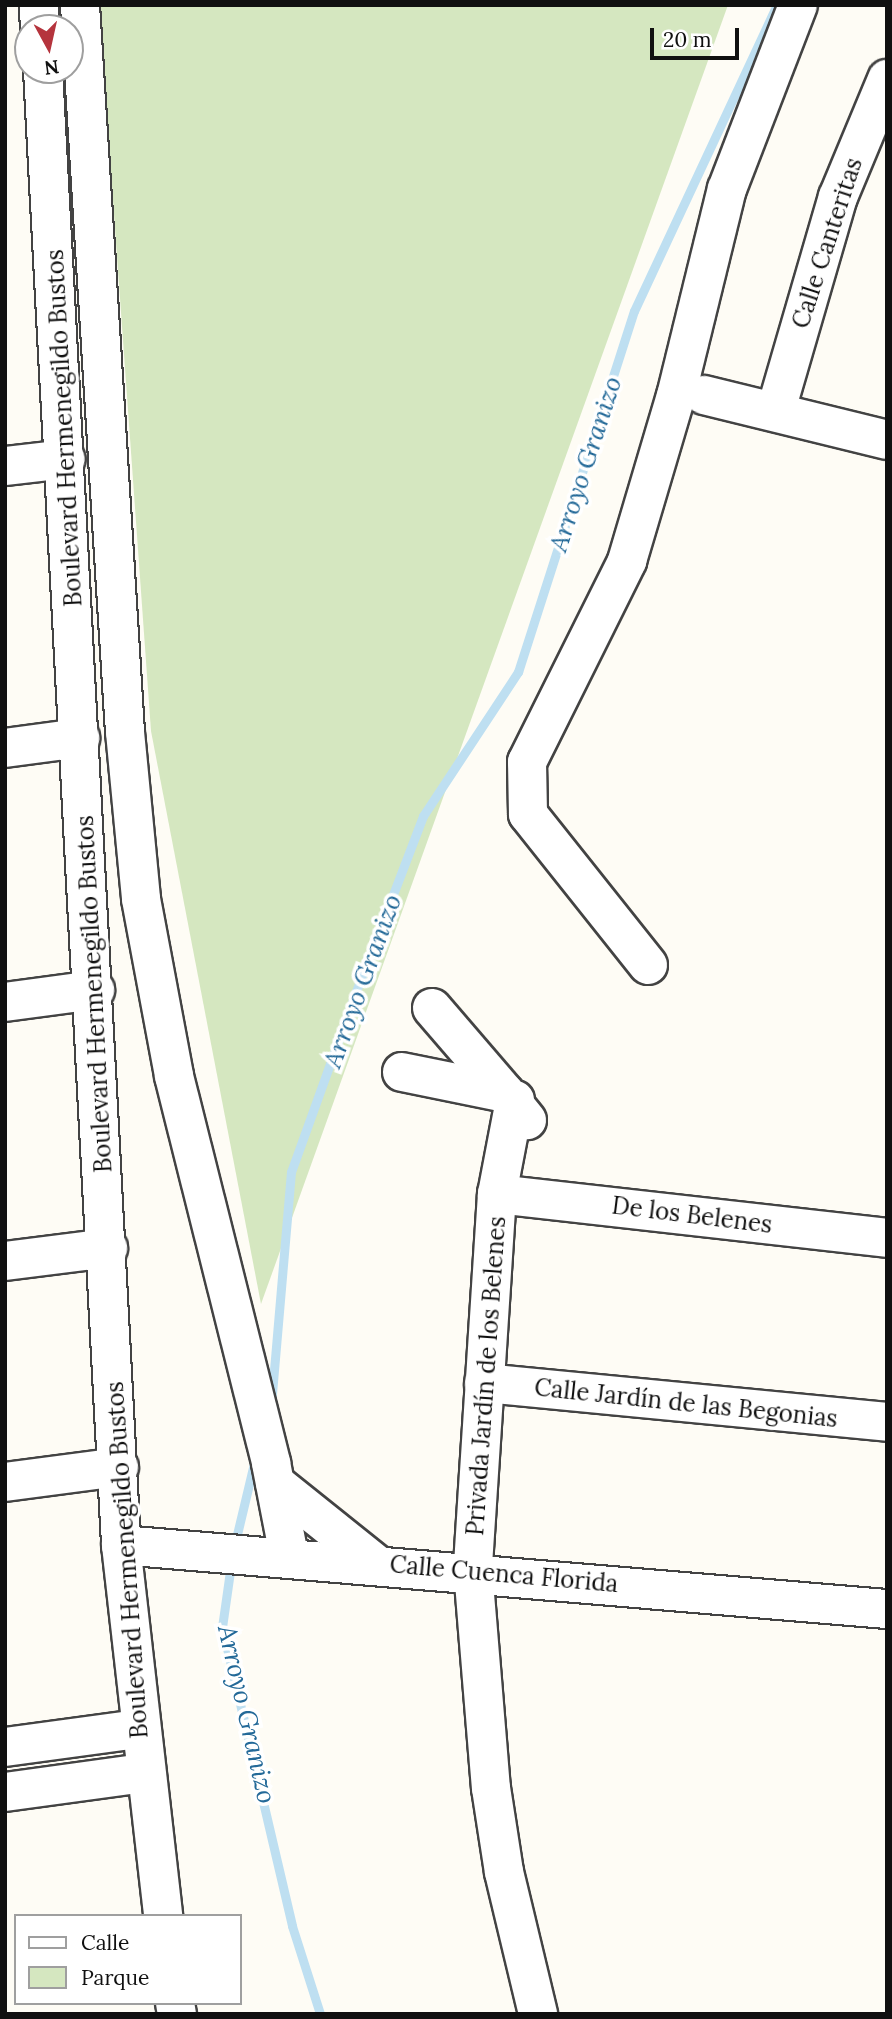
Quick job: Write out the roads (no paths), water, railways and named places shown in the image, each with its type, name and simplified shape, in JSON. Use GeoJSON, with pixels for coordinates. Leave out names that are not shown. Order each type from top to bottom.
{"type":"FeatureCollection","features":[{"type":"Feature","properties":{"kind":"street","name":"Boulevard Hermenegildo Bustos"},"geometry":{"type":"LineString","coordinates":[[80,5],[125,732],[141,899],[211,1237],[273,1473],[272,1554]]}},
{"type":"Feature","properties":{"kind":"street"},"geometry":{"type":"LineString","coordinates":[[648,965],[528,814],[527,762],[627,561],[676,396],[727,189],[798,5]]}},
{"type":"Feature","properties":{"kind":"street","name":"Boulevard Hermenegildo Bustos"},"geometry":{"type":"LineString","coordinates":[[44,84],[95,990],[121,1545],[143,1773],[163,1914]]}},
{"type":"Feature","properties":{"kind":"street","name":"Calle Canteritas"},"geometry":{"type":"LineString","coordinates":[[776,410],[834,209],[884,92]]}},
{"type":"Feature","properties":{"kind":"street"},"geometry":{"type":"LineString","coordinates":[[704,395],[776,410],[887,440]]}},
{"type":"Feature","properties":{"kind":"street"},"geometry":{"type":"LineString","coordinates":[[5,466],[66,459]]}},
{"type":"Feature","properties":{"kind":"street"},"geometry":{"type":"LineString","coordinates":[[5,748],[80,738]]}},
{"type":"Feature","properties":{"kind":"street"},"geometry":{"type":"LineString","coordinates":[[5,1002],[95,990]]}},
{"type":"Feature","properties":{"kind":"street"},"geometry":{"type":"LineString","coordinates":[[432,1008],[510,1097]]}},
{"type":"Feature","properties":{"kind":"street"},"geometry":{"type":"LineString","coordinates":[[402,1072],[510,1097]]}},
{"type":"Feature","properties":{"kind":"street","name":"Privada Jardín de los Belenes"},"geometry":{"type":"LineString","coordinates":[[510,1097],[506,1194],[484,1383],[473,1570],[493,1800],[526,1976],[538,2014]]}},
{"type":"Feature","properties":{"kind":"street","name":"De los Belenes"},"geometry":{"type":"LineString","coordinates":[[506,1194],[887,1238]]}},
{"type":"Feature","properties":{"kind":"street"},"geometry":{"type":"LineString","coordinates":[[5,1261],[108,1248]]}},
{"type":"Feature","properties":{"kind":"street","name":"Calle Jardín de las Begonias"},"geometry":{"type":"LineString","coordinates":[[484,1383],[887,1422]]}},
{"type":"Feature","properties":{"kind":"street"},"geometry":{"type":"LineString","coordinates":[[5,1482],[119,1467]]}},
{"type":"Feature","properties":{"kind":"street"},"geometry":{"type":"LineString","coordinates":[[273,1473],[375,1563]]}},
{"type":"Feature","properties":{"kind":"street","name":"Calle Cuenca Florida"},"geometry":{"type":"LineString","coordinates":[[121,1545],[193,1548],[473,1570],[887,1609]]}},
{"type":"Feature","properties":{"kind":"street"},"geometry":{"type":"LineString","coordinates":[[5,1747],[138,1728]]}},
{"type":"Feature","properties":{"kind":"street"},"geometry":{"type":"LineString","coordinates":[[5,1791],[143,1773]]}},
{"type":"Feature","properties":{"kind":"waterway","name":"Arroyo Granizo"},"geometry":{"type":"LineString","coordinates":[[271,1405],[291,1172],[355,994],[423,816],[518,672],[634,311],[777,5]]}},
{"type":"Feature","properties":{"kind":"waterway","name":"Arroyo Granizo"},"geometry":{"type":"LineString","coordinates":[[234,1547],[255,1459]]}},
{"type":"Feature","properties":{"kind":"waterway","name":"Arroyo Granizo"},"geometry":{"type":"LineString","coordinates":[[231,1564],[222,1627],[292,1926],[320,2014]]}}]}
